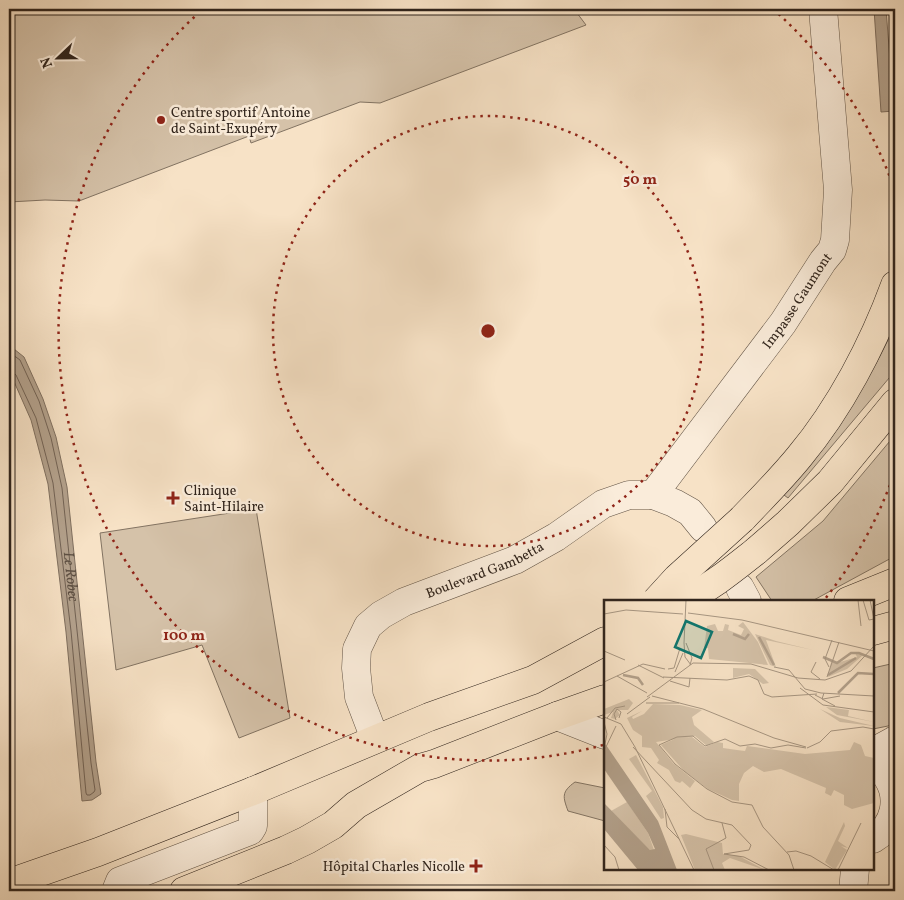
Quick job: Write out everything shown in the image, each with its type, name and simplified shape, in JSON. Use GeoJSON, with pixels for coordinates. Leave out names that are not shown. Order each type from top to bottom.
{"type":"FeatureCollection","features":[{"type":"Feature","properties":{"kind":"main road"},"geometry":{"type":"LineString","coordinates":[[657,600],[742,519],[799,457],[827,420],[856,372],[883,317],[895,285]]}},
{"type":"Feature","properties":{"kind":"main road"},"geometry":{"type":"LineString","coordinates":[[684,600],[722,578],[788,522],[830,482],[895,404]]}},
{"type":"Feature","properties":{"kind":"main road"},"geometry":{"type":"LineString","coordinates":[[850,600],[895,582]]}},
{"type":"Feature","properties":{"kind":"main road"},"geometry":{"type":"LineString","coordinates":[[874,631],[895,625]]}},
{"type":"Feature","properties":{"kind":"main road"},"geometry":{"type":"LineString","coordinates":[[9,883],[98,852],[253,791],[429,717],[533,680],[604,642]]}},
{"type":"Feature","properties":{"kind":"main road"},"geometry":{"type":"LineString","coordinates":[[184,891],[307,840],[333,825],[356,805],[420,768],[604,699]]}},
{"type":"Feature","properties":{"kind":"street","name":"Impasse Gaumont"},"geometry":{"type":"LineString","coordinates":[[653,495],[783,323],[822,261],[832,250],[835,240],[838,190],[822,9]]}},
{"type":"Feature","properties":{"kind":"street","name":"Boulevard Gambetta"},"geometry":{"type":"LineString","coordinates":[[375,739],[359,697],[356,668],[357,649],[368,626],[381,615],[404,602],[516,560],[556,537],[603,504],[629,495],[653,495],[674,503],[690,512],[703,528]]}},
{"type":"Feature","properties":{"kind":"street"},"geometry":{"type":"LineString","coordinates":[[557,716],[604,735]]}},
{"type":"Feature","properties":{"kind":"street"},"geometry":{"type":"LineString","coordinates":[[874,751],[895,740]]}},
{"type":"Feature","properties":{"kind":"street"},"geometry":{"type":"LineString","coordinates":[[874,764],[886,775],[892,787],[895,802],[887,826],[874,839]]}},
{"type":"Feature","properties":{"kind":"street"},"geometry":{"type":"LineString","coordinates":[[116,891],[120,881],[250,832],[253,826],[253,791]]}},
{"type":"Feature","properties":{"kind":"street"},"geometry":{"type":"LineString","coordinates":[[853,891],[855,870]]}},
{"type":"Feature","properties":{"kind":"shaded area","name":"Centre sportif Antoine de Saint-Exupéry"},"geometry":{"type":"Polygon","coordinates":[[[9,9],[574,9],[586,25],[380,103],[360,102],[251,143],[249,136],[79,201],[9,202],[9,9]]]}},
{"type":"Feature","properties":{"kind":"shaded area"},"geometry":{"type":"Polygon","coordinates":[[[895,326],[895,371],[788,498],[784,495],[841,423],[895,326]]]}},
{"type":"Feature","properties":{"kind":"shaded area"},"geometry":{"type":"Polygon","coordinates":[[[895,435],[895,556],[814,600],[771,600],[756,577],[823,521],[895,435]]]}},
{"type":"Feature","properties":{"kind":"shaded area"},"geometry":{"type":"Polygon","coordinates":[[[256,509],[290,718],[239,738],[202,645],[116,670],[100,533],[256,509]]]}},
{"type":"Feature","properties":{"kind":"shaded area"},"geometry":{"type":"Polygon","coordinates":[[[895,663],[895,723],[874,729],[874,668],[895,663]]]}},
{"type":"Feature","properties":{"kind":"shaded area"},"geometry":{"type":"Polygon","coordinates":[[[575,782],[604,788],[604,821],[568,811],[564,795],[567,789],[575,782]]]}},
{"type":"Feature","properties":{"kind":"water"},"geometry":{"type":"Polygon","coordinates":[[[874,9],[886,9],[894,111],[881,112],[874,9]]]}},
{"type":"Feature","properties":{"kind":"water","name":"Le Robec"},"geometry":{"type":"Polygon","coordinates":[[[9,345],[24,357],[43,399],[56,437],[67,487],[101,794],[92,800],[82,801],[66,632],[48,484],[31,420],[12,377],[9,375],[9,345]]]}},
{"type":"Feature","properties":{"kind":"place","name":"Centre sportif Antoine de Saint-Exupéry"},"geometry":{"type":"Point","coordinates":[161,120]}},
{"type":"Feature","properties":{"kind":"place","name":"Clinique Saint-Hilaire"},"geometry":{"type":"Point","coordinates":[173,498]}},
{"type":"Feature","properties":{"kind":"place","name":"Hôpital Charles Nicolle"},"geometry":{"type":"Point","coordinates":[476,866]}}]}
